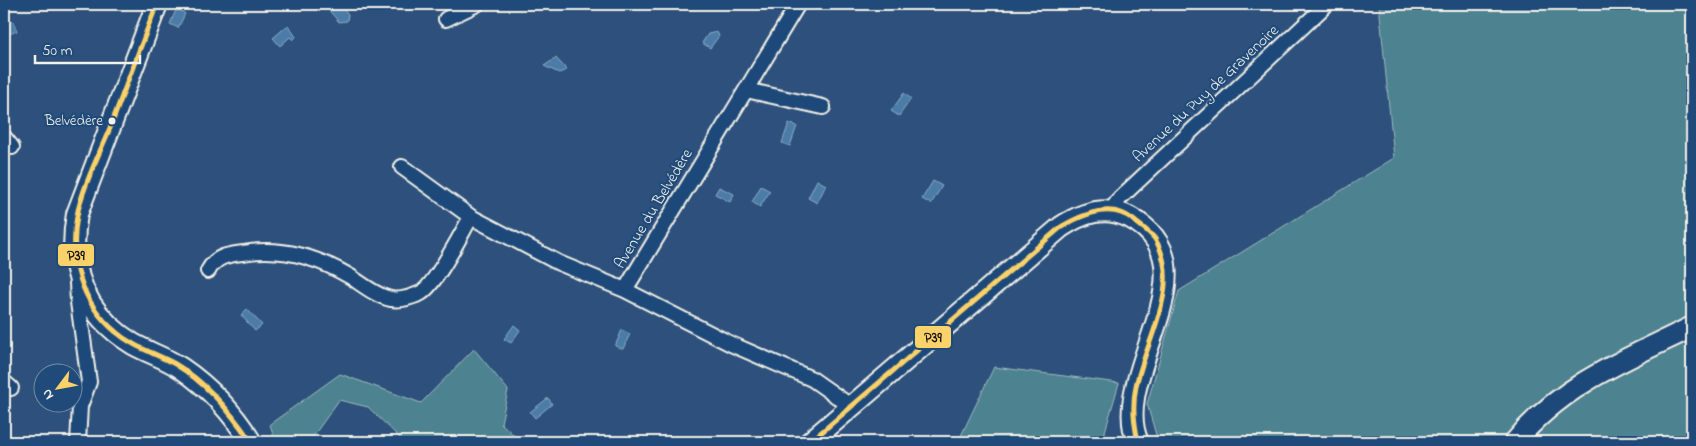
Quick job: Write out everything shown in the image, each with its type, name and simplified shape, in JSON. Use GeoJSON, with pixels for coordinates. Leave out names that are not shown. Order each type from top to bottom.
{"type":"FeatureCollection","features":[{"type":"Feature","properties":{"kind":"street"},"geometry":{"type":"LineString","coordinates":[[78,442],[80,406],[88,382],[78,302],[73,236],[77,214],[157,4]]}},
{"type":"Feature","properties":{"kind":"street"},"geometry":{"type":"LineString","coordinates":[[446,19],[477,4]]}},
{"type":"Feature","properties":{"kind":"street","name":"Avenue du Belvédère"},"geometry":{"type":"LineString","coordinates":[[798,4],[625,290],[730,344],[812,379],[852,407]]}},
{"type":"Feature","properties":{"kind":"street","name":"Avenue du Puy de Gravenoire"},"geometry":{"type":"LineString","coordinates":[[1111,211],[1127,192],[1327,4]]}},
{"type":"Feature","properties":{"kind":"street"},"geometry":{"type":"LineString","coordinates":[[746,90],[823,107]]}},
{"type":"Feature","properties":{"kind":"street"},"geometry":{"type":"LineString","coordinates":[[402,168],[471,217],[559,263],[625,290]]}},
{"type":"Feature","properties":{"kind":"street"},"geometry":{"type":"LineString","coordinates":[[810,442],[1061,226],[1088,212],[1111,211],[1118,212],[1135,220],[1150,232],[1162,253],[1164,262],[1165,286],[1133,407],[1132,429],[1138,442]]}},
{"type":"Feature","properties":{"kind":"street"},"geometry":{"type":"LineString","coordinates":[[208,271],[213,262],[222,256],[255,250],[297,253],[334,267],[391,299],[406,299],[423,292],[434,280],[471,217]]}},
{"type":"Feature","properties":{"kind":"street"},"geometry":{"type":"LineString","coordinates":[[77,275],[86,297],[98,315],[133,343],[180,367],[211,392],[239,422],[251,442]]}},
{"type":"Feature","properties":{"kind":"street"},"geometry":{"type":"LineString","coordinates":[[1515,442],[1541,413],[1578,385],[1692,327]]}},
{"type":"Feature","properties":{"kind":"green space"},"geometry":{"type":"Polygon","coordinates":[[[1379,4],[1692,4],[1692,442],[1158,442],[1147,404],[1179,291],[1394,158],[1379,4]]]}},
{"type":"Feature","properties":{"kind":"green space"},"geometry":{"type":"Polygon","coordinates":[[[474,349],[508,390],[501,423],[521,442],[396,442],[400,438],[368,407],[339,400],[309,442],[275,442],[270,424],[340,374],[421,403],[474,349]]]}},
{"type":"Feature","properties":{"kind":"green space"},"geometry":{"type":"Polygon","coordinates":[[[994,367],[1119,383],[1102,442],[958,442],[994,367]]]}},
{"type":"Feature","properties":{"kind":"water"},"geometry":{"type":"Polygon","coordinates":[[[330,4],[339,4],[348,14],[347,21],[339,22],[326,7],[330,4]]]}},
{"type":"Feature","properties":{"kind":"water"},"geometry":{"type":"Polygon","coordinates":[[[176,10],[181,10],[185,14],[178,28],[170,24],[176,10]]]}},
{"type":"Feature","properties":{"kind":"water"},"geometry":{"type":"Polygon","coordinates":[[[13,21],[17,31],[4,36],[4,24],[13,21]]]}},
{"type":"Feature","properties":{"kind":"water"},"geometry":{"type":"Polygon","coordinates":[[[288,25],[296,37],[293,40],[290,37],[280,46],[273,38],[288,25]]]}},
{"type":"Feature","properties":{"kind":"water"},"geometry":{"type":"Polygon","coordinates":[[[717,32],[719,36],[710,48],[702,43],[708,34],[717,32]]]}},
{"type":"Feature","properties":{"kind":"water"},"geometry":{"type":"Polygon","coordinates":[[[556,58],[567,70],[559,73],[544,66],[556,58]]]}},
{"type":"Feature","properties":{"kind":"water"},"geometry":{"type":"Polygon","coordinates":[[[904,93],[911,99],[899,116],[891,111],[904,93]]]}},
{"type":"Feature","properties":{"kind":"water"},"geometry":{"type":"Polygon","coordinates":[[[789,123],[797,126],[790,146],[782,143],[789,123]]]}},
{"type":"Feature","properties":{"kind":"water"},"geometry":{"type":"Polygon","coordinates":[[[817,180],[826,185],[817,203],[808,198],[817,180]]]}},
{"type":"Feature","properties":{"kind":"water"},"geometry":{"type":"Polygon","coordinates":[[[933,181],[942,186],[931,204],[922,199],[933,181]]]}},
{"type":"Feature","properties":{"kind":"water"},"geometry":{"type":"Polygon","coordinates":[[[761,186],[770,191],[760,207],[752,202],[761,186]]]}},
{"type":"Feature","properties":{"kind":"water"},"geometry":{"type":"Polygon","coordinates":[[[719,187],[734,194],[730,202],[715,194],[719,187]]]}},
{"type":"Feature","properties":{"kind":"water"},"geometry":{"type":"Polygon","coordinates":[[[247,309],[262,325],[255,331],[241,315],[247,309]]]}},
{"type":"Feature","properties":{"kind":"water"},"geometry":{"type":"Polygon","coordinates":[[[514,325],[520,330],[511,343],[504,339],[514,325]]]}},
{"type":"Feature","properties":{"kind":"water"},"geometry":{"type":"Polygon","coordinates":[[[622,330],[630,334],[623,349],[615,346],[622,330]]]}},
{"type":"Feature","properties":{"kind":"water"},"geometry":{"type":"Polygon","coordinates":[[[548,398],[552,404],[535,418],[530,412],[548,398]]]}},
{"type":"Feature","properties":{"kind":"transit line","name":"P39"},"geometry":{"type":"LineString","coordinates":[[157,4],[110,128],[82,195],[75,232],[75,248],[80,279],[94,308],[116,332],[130,342],[175,364],[198,380],[227,409],[251,442]]}},
{"type":"Feature","properties":{"kind":"transit line","name":"P39"},"geometry":{"type":"LineString","coordinates":[[810,442],[1061,227],[1078,218],[1106,211],[1124,214],[1147,231],[1155,239],[1163,257],[1165,275],[1164,294],[1160,312],[1141,368],[1134,400],[1135,428],[1138,442]]}},
{"type":"Feature","properties":{"kind":"place","name":"Belvédère"},"geometry":{"type":"Point","coordinates":[112,121]}}]}
